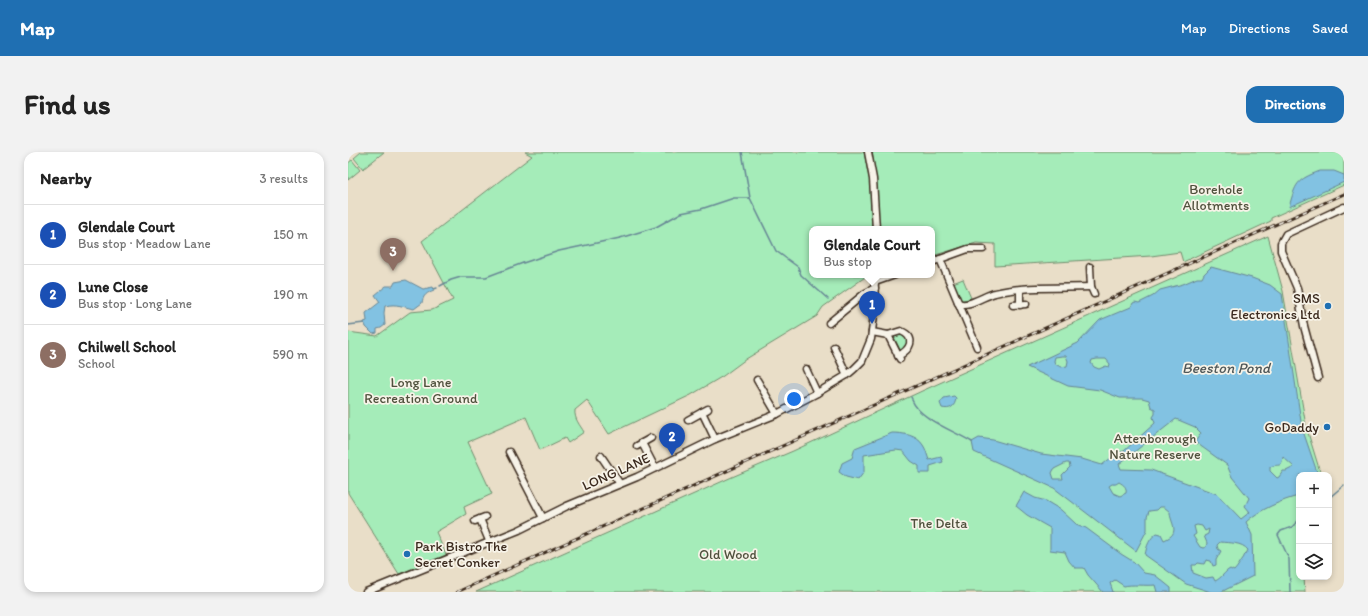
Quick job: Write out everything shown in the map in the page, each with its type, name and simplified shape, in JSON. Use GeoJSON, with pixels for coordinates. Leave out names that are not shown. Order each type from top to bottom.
{"type":"FeatureCollection","features":[{"type":"Feature","properties":{"kind":"street"},"geometry":{"type":"LineString","coordinates":[[868,152],[873,179],[876,226]]}},
{"type":"Feature","properties":{"kind":"street"},"geometry":{"type":"LineString","coordinates":[[1318,378],[1304,326],[1297,288],[1281,251],[1281,243],[1286,234],[1344,207]]}},
{"type":"Feature","properties":{"kind":"street"},"geometry":{"type":"LineString","coordinates":[[935,261],[968,249],[983,248]]}},
{"type":"Feature","properties":{"kind":"street"},"geometry":{"type":"LineString","coordinates":[[940,259],[977,347]]}},
{"type":"Feature","properties":{"kind":"street"},"geometry":{"type":"LineString","coordinates":[[1090,267],[1091,287],[1094,294]]}},
{"type":"Feature","properties":{"kind":"street","name":"LONG LANE"},"geometry":{"type":"LineString","coordinates":[[366,592],[490,543],[715,439],[777,414],[847,375],[862,361],[869,346],[872,332],[875,278]]}},
{"type":"Feature","properties":{"kind":"street"},"geometry":{"type":"LineString","coordinates":[[829,323],[832,316],[875,285],[889,278]]}},
{"type":"Feature","properties":{"kind":"street"},"geometry":{"type":"LineString","coordinates":[[958,303],[964,305],[993,294],[1020,290],[1091,287]]}},
{"type":"Feature","properties":{"kind":"street"},"geometry":{"type":"LineString","coordinates":[[1020,290],[1020,305]]}},
{"type":"Feature","properties":{"kind":"street"},"geometry":{"type":"LineString","coordinates":[[872,332],[888,335],[901,331],[906,334],[910,339],[909,348],[899,358],[888,335]]}},
{"type":"Feature","properties":{"kind":"street"},"geometry":{"type":"LineString","coordinates":[[834,347],[847,375]]}},
{"type":"Feature","properties":{"kind":"street"},"geometry":{"type":"LineString","coordinates":[[806,369],[817,393]]}},
{"type":"Feature","properties":{"kind":"street"},"geometry":{"type":"LineString","coordinates":[[757,380],[777,414]]}},
{"type":"Feature","properties":{"kind":"street"},"geometry":{"type":"LineString","coordinates":[[688,420],[705,411],[715,439]]}},
{"type":"Feature","properties":{"kind":"street"},"geometry":{"type":"LineString","coordinates":[[651,438],[640,444],[655,468]]}},
{"type":"Feature","properties":{"kind":"street"},"geometry":{"type":"LineString","coordinates":[[509,452],[543,518]]}},
{"type":"Feature","properties":{"kind":"street"},"geometry":{"type":"LineString","coordinates":[[601,456],[620,484]]}},
{"type":"Feature","properties":{"kind":"street"},"geometry":{"type":"LineString","coordinates":[[480,519],[490,543]]}},
{"type":"Feature","properties":{"kind":"green space"},"geometry":{"type":"Polygon","coordinates":[[[361,152],[384,152],[363,169],[354,158],[361,152]]]}},
{"type":"Feature","properties":{"kind":"green space","name":"Long Lane Recreation Ground"},"geometry":{"type":"Polygon","coordinates":[[[525,152],[864,152],[870,182],[872,226],[809,226],[809,278],[864,278],[823,307],[817,316],[746,359],[723,376],[691,395],[609,434],[587,400],[575,410],[576,419],[584,432],[568,443],[565,438],[540,450],[526,417],[468,442],[492,494],[464,507],[466,514],[436,532],[446,555],[399,574],[348,493],[348,332],[377,336],[410,312],[432,310],[453,300],[422,241],[532,156],[525,152]]]}},
{"type":"Feature","properties":{"kind":"green space","name":"Borehole Allotments"},"geometry":{"type":"Polygon","coordinates":[[[872,152],[1339,152],[1344,154],[1344,185],[1271,218],[1271,221],[1183,262],[1180,252],[1151,256],[995,266],[995,244],[976,243],[935,255],[935,226],[879,226],[876,182],[872,152]]]}},
{"type":"Feature","properties":{"kind":"green space"},"geometry":{"type":"Polygon","coordinates":[[[352,160],[360,170],[348,180],[348,163],[352,160]]]}},
{"type":"Feature","properties":{"kind":"green space","name":"Attenborough Nature Reserve"},"geometry":{"type":"Polygon","coordinates":[[[1268,236],[1283,291],[1306,426],[1320,472],[1296,472],[1296,580],[1304,580],[1305,592],[476,592],[793,451],[924,390],[1268,236]]]}},
{"type":"Feature","properties":{"kind":"green space"},"geometry":{"type":"Polygon","coordinates":[[[963,279],[971,298],[964,301],[959,299],[953,283],[963,279]]]}},
{"type":"Feature","properties":{"kind":"green space"},"geometry":{"type":"Polygon","coordinates":[[[898,333],[905,335],[908,342],[901,352],[893,335],[898,333]]]}},
{"type":"Feature","properties":{"kind":"water"},"geometry":{"type":"Polygon","coordinates":[[[1320,171],[1334,171],[1344,175],[1344,182],[1289,207],[1298,183],[1306,177],[1320,171]]]}},
{"type":"Feature","properties":{"kind":"water","name":"Beeston Pond"},"geometry":{"type":"Polygon","coordinates":[[[1211,267],[1252,278],[1270,285],[1282,294],[1302,428],[1317,472],[1296,472],[1296,497],[1271,506],[1246,522],[1252,535],[1253,576],[1221,592],[1211,592],[1186,584],[1145,555],[1149,542],[1157,533],[1161,534],[1164,540],[1173,534],[1174,528],[1170,512],[1164,507],[1149,511],[1147,517],[1147,530],[1136,551],[1054,488],[974,452],[972,442],[979,438],[993,440],[1041,454],[1082,459],[1102,465],[1117,453],[1124,451],[1155,423],[1153,417],[1155,414],[1155,409],[1151,407],[1149,400],[1142,398],[1120,398],[1100,390],[1068,386],[1027,367],[1078,343],[1100,320],[1131,307],[1133,303],[1139,303],[1153,296],[1160,290],[1183,284],[1197,278],[1202,278],[1211,267]],[[1066,356],[1055,357],[1055,364],[1061,367],[1067,366],[1068,361],[1066,356]],[[1106,359],[1092,360],[1091,363],[1094,367],[1099,369],[1106,366],[1109,367],[1110,364],[1106,359]],[[1176,419],[1119,464],[1121,469],[1151,470],[1217,494],[1241,519],[1250,512],[1245,506],[1249,498],[1232,477],[1227,465],[1195,442],[1201,433],[1195,427],[1176,419]],[[1283,457],[1279,465],[1270,467],[1270,471],[1277,478],[1283,471],[1294,467],[1283,457]],[[1066,463],[1054,469],[1052,473],[1054,479],[1063,479],[1062,475],[1070,467],[1069,463],[1066,463]],[[1119,482],[1109,486],[1113,493],[1120,496],[1126,493],[1126,488],[1124,485],[1119,482]],[[1194,526],[1196,534],[1193,536],[1200,547],[1206,547],[1207,543],[1204,536],[1208,534],[1209,529],[1205,531],[1202,526],[1194,526]],[[1220,542],[1217,545],[1218,549],[1221,551],[1216,560],[1216,565],[1213,566],[1211,561],[1206,560],[1204,564],[1198,563],[1196,565],[1192,565],[1193,573],[1206,578],[1213,577],[1215,581],[1230,569],[1234,571],[1248,550],[1239,544],[1220,542]]]}},
{"type":"Feature","properties":{"kind":"water"},"geometry":{"type":"Polygon","coordinates":[[[406,280],[423,289],[433,287],[434,290],[429,292],[423,298],[422,303],[414,309],[397,305],[385,306],[385,325],[377,329],[377,333],[373,334],[366,327],[364,322],[367,321],[366,313],[380,302],[375,295],[386,286],[393,286],[395,282],[406,280]]]}},
{"type":"Feature","properties":{"kind":"water"},"geometry":{"type":"Polygon","coordinates":[[[954,396],[956,398],[952,407],[947,409],[942,408],[940,403],[944,398],[954,396]]]}},
{"type":"Feature","properties":{"kind":"water"},"geometry":{"type":"Polygon","coordinates":[[[892,433],[905,434],[917,439],[926,450],[929,460],[941,457],[943,462],[930,466],[930,473],[919,473],[919,466],[911,461],[903,451],[896,450],[864,455],[864,472],[858,480],[846,477],[839,472],[842,463],[852,458],[855,448],[892,433]]]}},
{"type":"Feature","properties":{"kind":"water"},"geometry":{"type":"Polygon","coordinates":[[[1024,492],[1035,498],[1046,501],[1061,510],[1076,524],[1086,528],[1134,562],[1144,573],[1155,575],[1171,588],[1171,592],[1157,592],[1155,585],[1124,586],[1115,580],[1110,583],[1113,592],[1103,592],[1088,575],[1084,568],[1075,568],[1069,561],[1065,552],[1050,550],[1050,528],[1027,515],[1016,506],[1024,492]]]}},
{"type":"Feature","properties":{"kind":"waterway"},"geometry":{"type":"LineString","coordinates":[[742,152],[750,198],[776,251],[798,267],[801,275],[828,299]]}},
{"type":"Feature","properties":{"kind":"waterway"},"geometry":{"type":"LineString","coordinates":[[440,286],[461,277],[486,277],[559,251],[620,238],[656,227],[681,213],[701,209],[734,198],[750,198]]}},
{"type":"Feature","properties":{"kind":"waterway"},"geometry":{"type":"LineString","coordinates":[[348,325],[364,323]]}},
{"type":"Feature","properties":{"kind":"waterway"},"geometry":{"type":"LineString","coordinates":[[912,400],[916,407],[930,419],[972,442]]}},
{"type":"Feature","properties":{"kind":"waterway"},"geometry":{"type":"LineString","coordinates":[[1332,495],[1344,485]]}},
{"type":"Feature","properties":{"kind":"waterway"},"geometry":{"type":"LineString","coordinates":[[1290,592],[1289,559],[1278,535],[1281,531],[1292,527],[1296,523]]}},
{"type":"Feature","properties":{"kind":"railway"},"geometry":{"type":"LineString","coordinates":[[457,592],[1344,194]]}},
{"type":"Feature","properties":{"kind":"place","name":"Chilwell School"},"geometry":{"type":"Point","coordinates":[393,271]}},
{"type":"Feature","properties":{"kind":"place","name":"SMS Electronics Ltd"},"geometry":{"type":"Point","coordinates":[1328,306]}},
{"type":"Feature","properties":{"kind":"place","name":"Glendale Court"},"geometry":{"type":"Point","coordinates":[872,324]}},
{"type":"Feature","properties":{"kind":"place","name":"GoDaddy"},"geometry":{"type":"Point","coordinates":[1327,427]}},
{"type":"Feature","properties":{"kind":"place","name":"Lune Close"},"geometry":{"type":"Point","coordinates":[672,456]}},
{"type":"Feature","properties":{"kind":"place","name":"Park Bistro The Secret Conker"},"geometry":{"type":"Point","coordinates":[407,554]}},
{"type":"Feature","properties":{"kind":"park label","name":"The Delta"},"geometry":{"type":"Point","coordinates":[939,523]}},
{"type":"Feature","properties":{"kind":"park label","name":"Old Wood"},"geometry":{"type":"Point","coordinates":[728,554]}}]}
